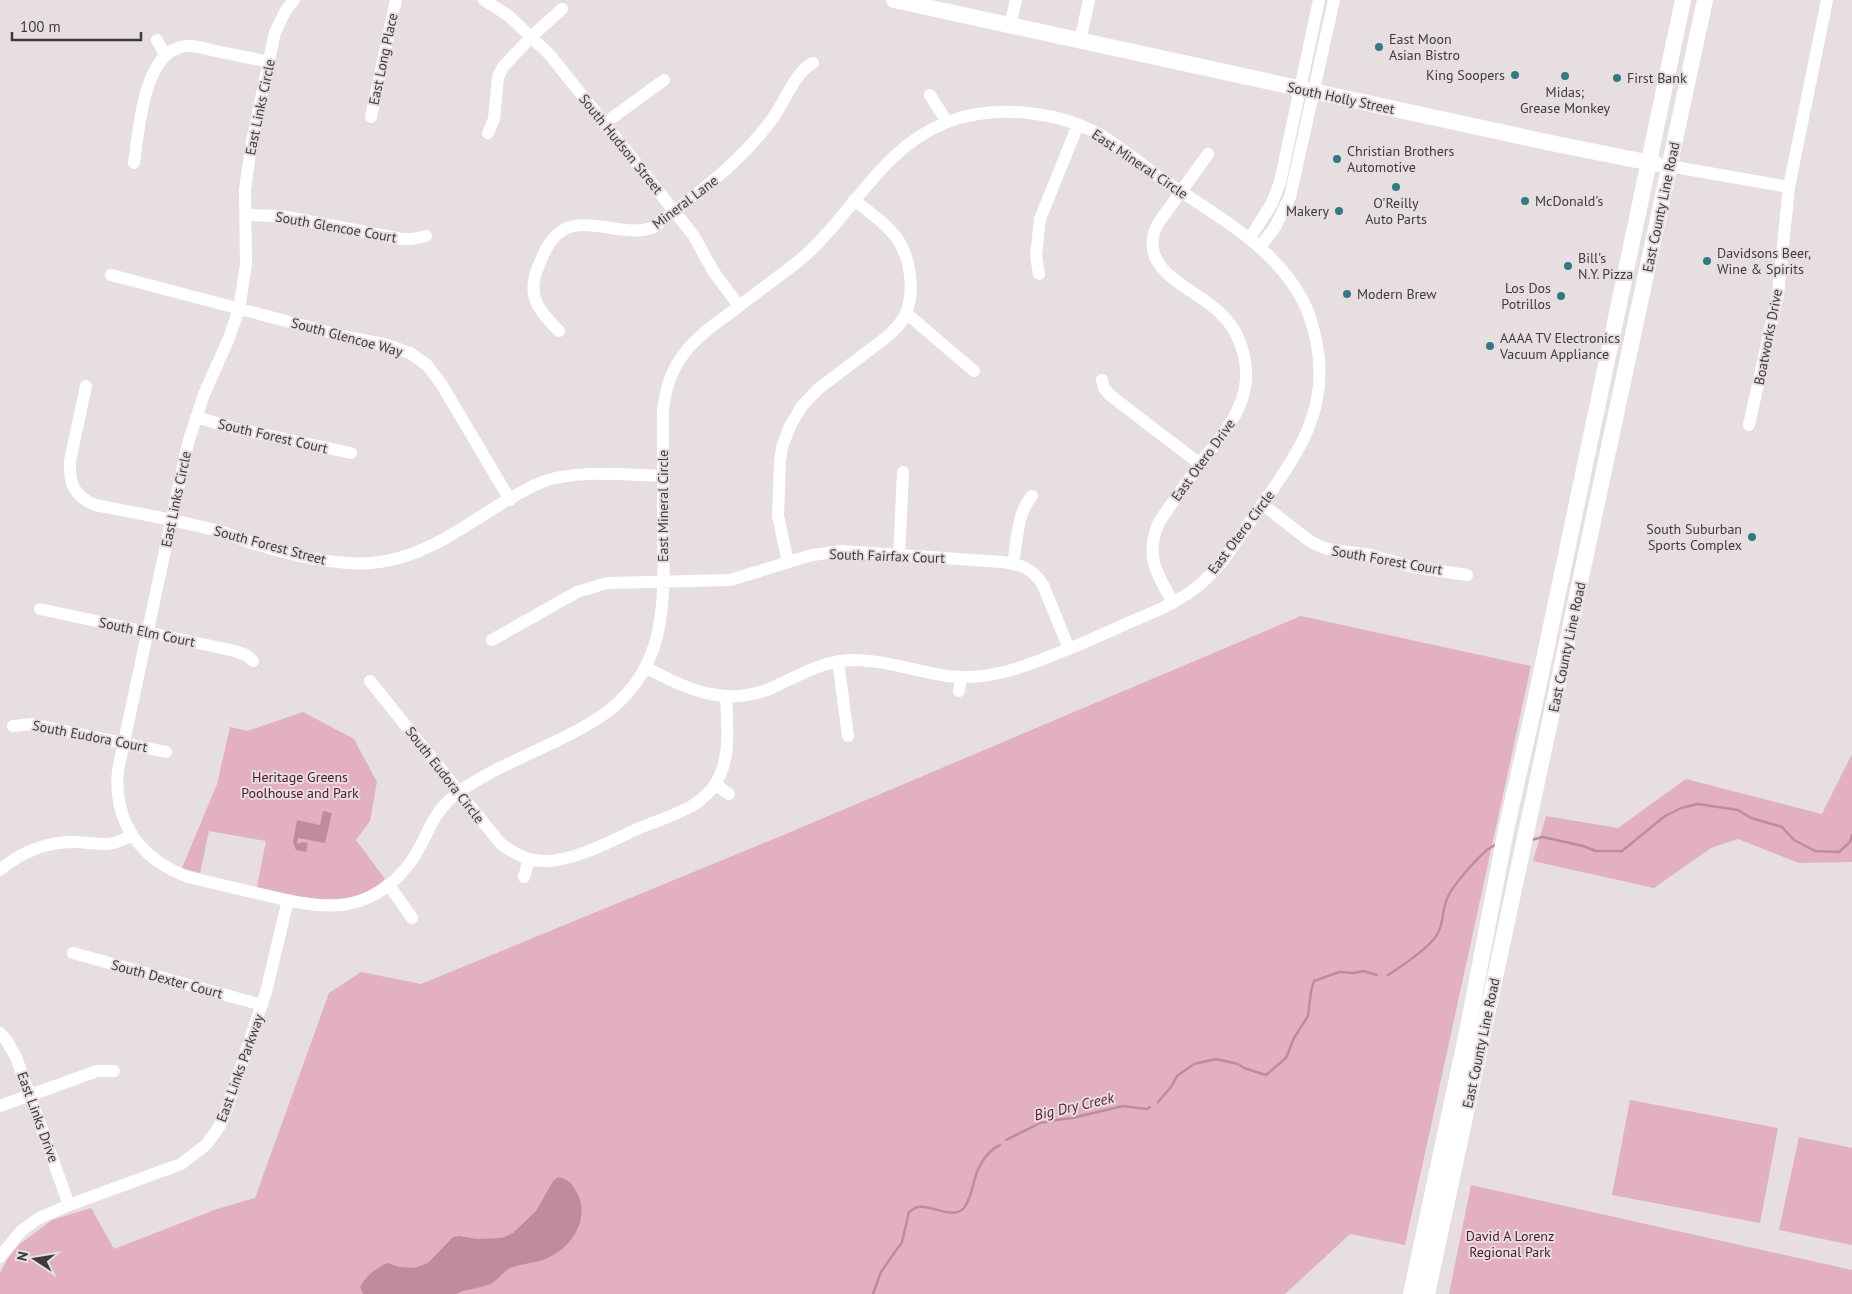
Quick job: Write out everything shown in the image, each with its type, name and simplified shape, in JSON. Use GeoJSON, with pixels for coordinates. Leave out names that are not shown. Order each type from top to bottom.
{"type":"FeatureCollection","features":[{"type":"Feature","properties":{"kind":"main road","name":"South Holly Street"},"geometry":{"type":"LineString","coordinates":[[894,0],[1647,164],[1669,166]]}},
{"type":"Feature","properties":{"kind":"main road","name":"East County Line Road"},"geometry":{"type":"LineString","coordinates":[[1411,1294],[1467,1032],[1506,830],[1601,392],[1647,164],[1683,0]]}},
{"type":"Feature","properties":{"kind":"main road","name":"East County Line Road"},"geometry":{"type":"LineString","coordinates":[[1427,1294],[1705,0]]}},
{"type":"Feature","properties":{"kind":"main road"},"geometry":{"type":"LineString","coordinates":[[1594,522],[1595,455],[1606,402],[1601,392]]}},
{"type":"Feature","properties":{"kind":"street","name":"East Links Circle"},"geometry":{"type":"LineString","coordinates":[[288,900],[188,877],[172,871],[152,859],[132,835],[124,819],[118,794],[118,770],[185,455],[204,394],[229,338],[239,308],[246,265],[245,189],[249,161],[278,26],[286,10],[294,0]]}},
{"type":"Feature","properties":{"kind":"street","name":"East Long Place"},"geometry":{"type":"LineString","coordinates":[[371,117],[396,0]]}},
{"type":"Feature","properties":{"kind":"street","name":"South Hudson Street"},"geometry":{"type":"LineString","coordinates":[[484,0],[508,16],[532,36],[550,55],[694,236],[713,271],[739,306]]}},
{"type":"Feature","properties":{"kind":"street"},"geometry":{"type":"LineString","coordinates":[[1010,25],[1016,0]]}},
{"type":"Feature","properties":{"kind":"street"},"geometry":{"type":"LineString","coordinates":[[1080,41],[1089,0]]}},
{"type":"Feature","properties":{"kind":"street"},"geometry":{"type":"LineString","coordinates":[[1260,247],[1275,227],[1290,197],[1318,0]]}},
{"type":"Feature","properties":{"kind":"street"},"geometry":{"type":"LineString","coordinates":[[1250,238],[1277,192],[1334,0]]}},
{"type":"Feature","properties":{"kind":"street","name":"Boatworks Drive"},"geometry":{"type":"LineString","coordinates":[[1749,425],[1778,294],[1789,188],[1827,0]]}},
{"type":"Feature","properties":{"kind":"street"},"geometry":{"type":"LineString","coordinates":[[488,133],[494,118],[500,72],[532,36],[562,9]]}},
{"type":"Feature","properties":{"kind":"street"},"geometry":{"type":"LineString","coordinates":[[157,40],[165,55]]}},
{"type":"Feature","properties":{"kind":"street"},"geometry":{"type":"LineString","coordinates":[[134,163],[150,81],[160,60],[165,55],[178,48],[194,46],[269,62]]}},
{"type":"Feature","properties":{"kind":"street","name":"Mineral Lane"},"geometry":{"type":"LineString","coordinates":[[558,331],[541,312],[534,296],[535,276],[553,238],[567,228],[578,225],[632,231],[647,230],[654,227],[720,175],[748,149],[784,102],[800,72],[813,63]]}},
{"type":"Feature","properties":{"kind":"street"},"geometry":{"type":"LineString","coordinates":[[605,123],[664,80]]}},
{"type":"Feature","properties":{"kind":"street"},"geometry":{"type":"LineString","coordinates":[[930,95],[947,122]]}},
{"type":"Feature","properties":{"kind":"street","name":"East Mineral Circle"},"geometry":{"type":"LineString","coordinates":[[288,900],[316,906],[338,906],[368,897],[389,885],[414,858],[440,809],[460,792],[482,778],[596,720],[618,702],[632,687],[654,650],[663,610],[663,411],[667,386],[678,361],[699,337],[801,259],[820,242],[891,157],[918,137],[947,122],[988,113],[1042,115],[1078,125],[1106,139],[1250,238],[1260,247]]}},
{"type":"Feature","properties":{"kind":"street"},"geometry":{"type":"LineString","coordinates":[[1039,274],[1036,255],[1040,219],[1078,125]]}},
{"type":"Feature","properties":{"kind":"street","name":"East Otero Drive"},"geometry":{"type":"LineString","coordinates":[[1173,603],[1153,563],[1151,554],[1154,533],[1158,522],[1238,410],[1245,388],[1246,369],[1241,344],[1229,323],[1219,311],[1166,273],[1160,267],[1154,254],[1153,240],[1156,227],[1208,154]]}},
{"type":"Feature","properties":{"kind":"street","name":"South Holly Street"},"geometry":{"type":"LineString","coordinates":[[1669,166],[1789,188]]}},
{"type":"Feature","properties":{"kind":"street"},"geometry":{"type":"LineString","coordinates":[[788,562],[778,516],[782,447],[790,426],[809,398],[888,336],[906,313],[911,297],[911,281],[903,250],[891,230],[854,200]]}},
{"type":"Feature","properties":{"kind":"street","name":"South Glencoe Court"},"geometry":{"type":"LineString","coordinates":[[246,215],[281,216],[402,239],[412,240],[426,236]]}},
{"type":"Feature","properties":{"kind":"street","name":"East Otero Circle"},"geometry":{"type":"LineString","coordinates":[[645,667],[688,689],[726,696],[746,696],[768,690],[816,666],[838,661],[869,661],[961,677],[986,676],[1009,672],[1069,649],[1173,603],[1195,589],[1231,549],[1291,463],[1305,438],[1316,408],[1320,376],[1318,348],[1305,304],[1283,270],[1260,247]]}},
{"type":"Feature","properties":{"kind":"street","name":"South Glencoe Way"},"geometry":{"type":"LineString","coordinates":[[111,276],[386,345],[400,349],[418,358],[427,365],[442,384],[510,500]]}},
{"type":"Feature","properties":{"kind":"street"},"geometry":{"type":"LineString","coordinates":[[906,313],[974,371]]}},
{"type":"Feature","properties":{"kind":"street"},"geometry":{"type":"LineString","coordinates":[[1102,380],[1104,388],[1111,396],[1200,464]]}},
{"type":"Feature","properties":{"kind":"street"},"geometry":{"type":"LineString","coordinates":[[63,497],[74,490],[69,472],[70,461],[86,386]]}},
{"type":"Feature","properties":{"kind":"street","name":"South Forest Court"},"geometry":{"type":"LineString","coordinates":[[196,417],[233,428],[351,453]]}},
{"type":"Feature","properties":{"kind":"street"},"geometry":{"type":"LineString","coordinates":[[899,555],[903,472]]}},
{"type":"Feature","properties":{"kind":"street","name":"South Forest Street"},"geometry":{"type":"LineString","coordinates":[[74,490],[80,497],[95,505],[217,530],[266,547],[328,562],[366,564],[392,560],[420,550],[542,482],[582,475],[662,476]]}},
{"type":"Feature","properties":{"kind":"street"},"geometry":{"type":"LineString","coordinates":[[1013,563],[1022,514],[1027,501],[1032,496]]}},
{"type":"Feature","properties":{"kind":"street","name":"South Forest Court"},"geometry":{"type":"LineString","coordinates":[[1262,504],[1304,537],[1327,549],[1372,555],[1413,567],[1467,575]]}},
{"type":"Feature","properties":{"kind":"street","name":"South Fairfax Court"},"geometry":{"type":"LineString","coordinates":[[492,640],[577,592],[593,586],[617,582],[730,580],[755,574],[812,555],[842,552],[1013,563],[1027,568],[1038,578],[1049,597],[1069,649]]}},
{"type":"Feature","properties":{"kind":"street","name":"South Elm Court"},"geometry":{"type":"LineString","coordinates":[[40,609],[235,651],[246,655],[253,661]]}},
{"type":"Feature","properties":{"kind":"street"},"geometry":{"type":"LineString","coordinates":[[838,661],[848,736]]}},
{"type":"Feature","properties":{"kind":"street"},"geometry":{"type":"LineString","coordinates":[[959,691],[961,677]]}},
{"type":"Feature","properties":{"kind":"street","name":"South Eudora Circle"},"geometry":{"type":"LineString","coordinates":[[370,681],[500,843],[509,850],[537,861],[574,856],[688,808],[704,798],[715,784],[724,764],[726,754],[726,696]]}},
{"type":"Feature","properties":{"kind":"street","name":"South Eudora Court"},"geometry":{"type":"LineString","coordinates":[[13,726],[32,724],[166,752]]}},
{"type":"Feature","properties":{"kind":"street"},"geometry":{"type":"LineString","coordinates":[[715,784],[729,794]]}},
{"type":"Feature","properties":{"kind":"street"},"geometry":{"type":"LineString","coordinates":[[0,870],[24,854],[43,846],[76,842],[107,845],[119,842],[132,835]]}},
{"type":"Feature","properties":{"kind":"street"},"geometry":{"type":"LineString","coordinates":[[524,877],[528,859]]}},
{"type":"Feature","properties":{"kind":"street"},"geometry":{"type":"LineString","coordinates":[[389,885],[412,918]]}},
{"type":"Feature","properties":{"kind":"street","name":"East Links Parkway"},"geometry":{"type":"LineString","coordinates":[[2,1250],[29,1224],[52,1212],[181,1164],[206,1145],[216,1132],[225,1114],[262,1005],[288,900]]}},
{"type":"Feature","properties":{"kind":"street","name":"South Dexter Court"},"geometry":{"type":"LineString","coordinates":[[73,953],[262,1005]]}},
{"type":"Feature","properties":{"kind":"street","name":"East Links Drive"},"geometry":{"type":"LineString","coordinates":[[0,1033],[16,1057],[69,1205]]}},
{"type":"Feature","properties":{"kind":"street"},"geometry":{"type":"LineString","coordinates":[[0,1106],[97,1071],[114,1072]]}},
{"type":"Feature","properties":{"kind":"green space"},"geometry":{"type":"Polygon","coordinates":[[[1301,616],[1531,666],[1405,1245],[1350,1234],[1285,1294],[0,1294],[0,1273],[8,1258],[20,1244],[52,1220],[91,1208],[114,1249],[217,1209],[255,1198],[329,993],[361,972],[421,984],[781,836],[1301,616]]]}},
{"type":"Feature","properties":{"kind":"green space","name":"Heritage Greens Poolhouse and Park"},"geometry":{"type":"Polygon","coordinates":[[[303,712],[354,739],[377,782],[370,821],[356,840],[385,879],[355,896],[339,899],[306,897],[257,887],[266,841],[209,831],[200,873],[182,868],[217,784],[230,727],[247,731],[303,712]]]}},
{"type":"Feature","properties":{"kind":"green space"},"geometry":{"type":"Polygon","coordinates":[[[1852,754],[1852,862],[1799,863],[1738,839],[1711,848],[1654,888],[1533,861],[1546,816],[1618,828],[1686,779],[1822,814],[1852,754]]]}},
{"type":"Feature","properties":{"kind":"green space"},"geometry":{"type":"Polygon","coordinates":[[[1630,1100],[1778,1128],[1760,1223],[1612,1195],[1630,1100]]]}},
{"type":"Feature","properties":{"kind":"green space"},"geometry":{"type":"Polygon","coordinates":[[[1799,1137],[1852,1148],[1852,1245],[1779,1230],[1799,1137]]]}},
{"type":"Feature","properties":{"kind":"green space","name":"David A Lorenz Regional Park"},"geometry":{"type":"Polygon","coordinates":[[[1471,1185],[1852,1270],[1852,1294],[1449,1294],[1471,1185]]]}},
{"type":"Feature","properties":{"kind":"shaded area"},"geometry":{"type":"Polygon","coordinates":[[[323,811],[332,813],[325,843],[298,838],[297,844],[308,843],[306,852],[296,850],[293,842],[297,820],[320,825],[323,811]]]}},
{"type":"Feature","properties":{"kind":"shaded area"},"geometry":{"type":"Polygon","coordinates":[[[558,1177],[572,1184],[579,1197],[581,1217],[574,1235],[561,1250],[552,1256],[510,1268],[492,1283],[456,1294],[363,1294],[360,1287],[368,1276],[387,1263],[400,1267],[414,1268],[428,1263],[453,1237],[477,1239],[502,1238],[513,1233],[536,1211],[553,1181],[558,1177]]]}},
{"type":"Feature","properties":{"kind":"waterway","name":"Big Dry Creek"},"geometry":{"type":"LineString","coordinates":[[1531,840],[1543,837],[1583,846],[1596,851],[1622,851],[1665,816],[1681,808],[1698,804],[1738,810],[1751,818],[1782,827],[1794,840],[1815,851],[1839,852],[1850,842],[1852,835]]}},
{"type":"Feature","properties":{"kind":"waterway","name":"Big Dry Creek"},"geometry":{"type":"LineString","coordinates":[[1388,975],[1416,956],[1434,938],[1440,929],[1445,903],[1450,893],[1461,877],[1477,860],[1491,847],[1496,845]]}},
{"type":"Feature","properties":{"kind":"waterway","name":"Big Dry Creek"},"geometry":{"type":"LineString","coordinates":[[1158,1102],[1171,1087],[1177,1076],[1194,1064],[1216,1059],[1238,1064],[1244,1068],[1266,1075],[1286,1058],[1294,1038],[1308,1016],[1314,981],[1339,972],[1354,973],[1363,971],[1377,975]]}},
{"type":"Feature","properties":{"kind":"waterway","name":"Big Dry Creek"},"geometry":{"type":"LineString","coordinates":[[1006,1140],[1040,1123],[1072,1118],[1123,1106],[1147,1109],[1150,1107]]}},
{"type":"Feature","properties":{"kind":"waterway","name":"Big Dry Creek"},"geometry":{"type":"LineString","coordinates":[[873,1294],[881,1272],[902,1242],[909,1212],[919,1207],[954,1213],[964,1208],[969,1200],[976,1174],[982,1162],[990,1152],[1000,1145]]}},
{"type":"Feature","properties":{"kind":"place","name":"East Moon Asian Bistro"},"geometry":{"type":"Point","coordinates":[1379,47]}},
{"type":"Feature","properties":{"kind":"place","name":"King Soopers"},"geometry":{"type":"Point","coordinates":[1515,75]}},
{"type":"Feature","properties":{"kind":"place","name":"Midas; Grease Monkey"},"geometry":{"type":"Point","coordinates":[1565,76]}},
{"type":"Feature","properties":{"kind":"place","name":"First Bank"},"geometry":{"type":"Point","coordinates":[1617,78]}},
{"type":"Feature","properties":{"kind":"place","name":"Christian Brothers Automotive"},"geometry":{"type":"Point","coordinates":[1337,159]}},
{"type":"Feature","properties":{"kind":"place","name":"O'Reilly Auto Parts"},"geometry":{"type":"Point","coordinates":[1396,187]}},
{"type":"Feature","properties":{"kind":"place","name":"McDonald's"},"geometry":{"type":"Point","coordinates":[1525,201]}},
{"type":"Feature","properties":{"kind":"place","name":"Makery"},"geometry":{"type":"Point","coordinates":[1339,211]}},
{"type":"Feature","properties":{"kind":"place","name":"Davidsons Beer, Wine & Spirits"},"geometry":{"type":"Point","coordinates":[1707,261]}},
{"type":"Feature","properties":{"kind":"place","name":"Bill's N.Y. Pizza"},"geometry":{"type":"Point","coordinates":[1568,266]}},
{"type":"Feature","properties":{"kind":"place","name":"Modern Brew"},"geometry":{"type":"Point","coordinates":[1347,294]}},
{"type":"Feature","properties":{"kind":"place","name":"Los Dos Potrillos"},"geometry":{"type":"Point","coordinates":[1561,296]}},
{"type":"Feature","properties":{"kind":"place","name":"AAAA TV Electronics Vacuum Appliance"},"geometry":{"type":"Point","coordinates":[1490,346]}},
{"type":"Feature","properties":{"kind":"place","name":"South Suburban Sports Complex"},"geometry":{"type":"Point","coordinates":[1752,537]}}]}
